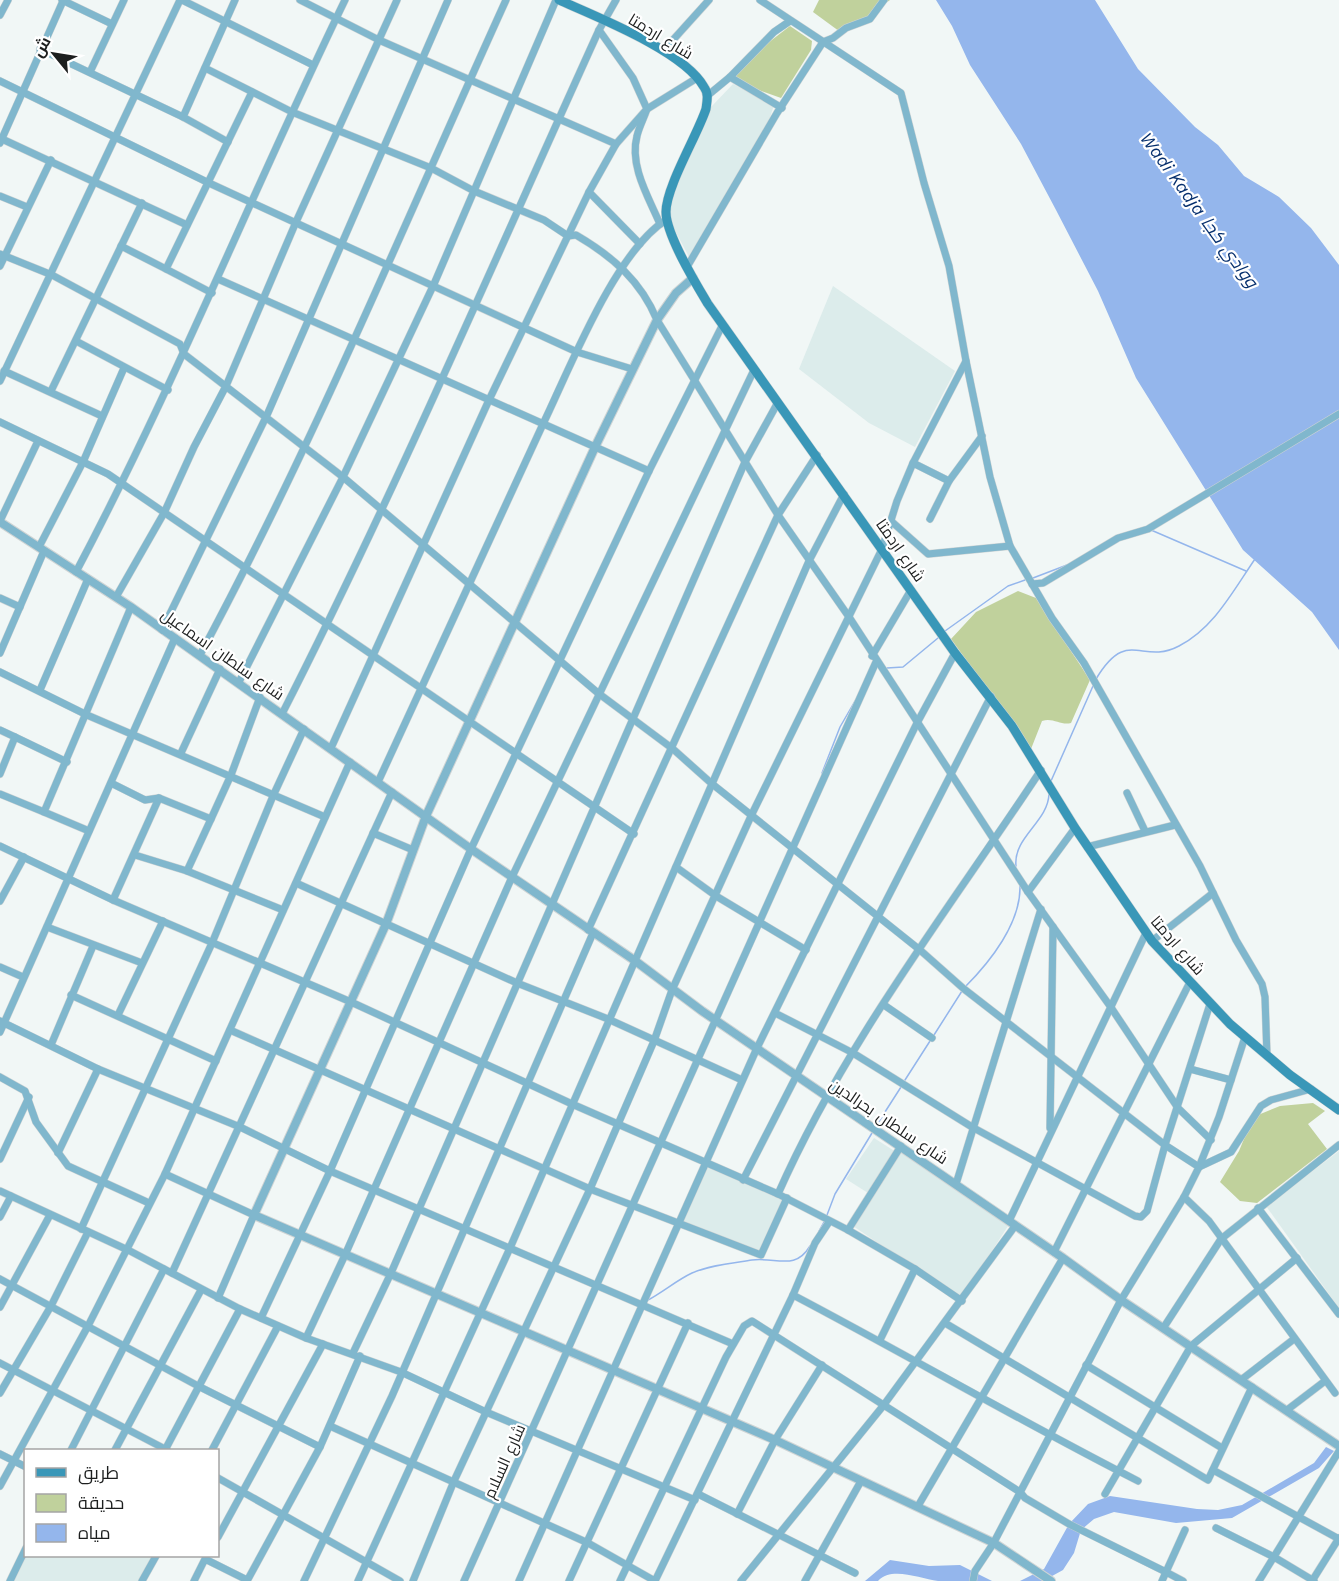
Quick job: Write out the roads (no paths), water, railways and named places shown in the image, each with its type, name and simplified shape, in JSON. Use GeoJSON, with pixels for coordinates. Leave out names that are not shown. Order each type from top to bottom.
{"type":"FeatureCollection","features":[{"type":"Feature","properties":{"kind":"main road","name":"شارع اردمتا"},"geometry":{"type":"LineString","coordinates":[[557,0],[604,20],[663,51],[697,78],[708,96]]}},
{"type":"Feature","properties":{"kind":"main road"},"geometry":{"type":"LineString","coordinates":[[663,222],[669,196],[703,118],[708,96]]}},
{"type":"Feature","properties":{"kind":"main road","name":"شارع اردمتا"},"geometry":{"type":"LineString","coordinates":[[663,222],[693,278],[753,372],[817,455],[955,653],[992,696],[1075,828],[1152,941],[1210,1004],[1245,1037],[1339,1110]]}},
{"type":"Feature","properties":{"kind":"street"},"geometry":{"type":"LineString","coordinates":[[0,15],[8,0]]}},
{"type":"Feature","properties":{"kind":"street"},"geometry":{"type":"LineString","coordinates":[[112,24],[63,0],[1,141],[51,160],[188,225]]}},
{"type":"Feature","properties":{"kind":"street"},"geometry":{"type":"LineString","coordinates":[[90,72],[124,0]]}},
{"type":"Feature","properties":{"kind":"street"},"geometry":{"type":"LineString","coordinates":[[0,381],[181,0],[313,65]]}},
{"type":"Feature","properties":{"kind":"street"},"geometry":{"type":"LineString","coordinates":[[183,117],[235,0]]}},
{"type":"Feature","properties":{"kind":"street"},"geometry":{"type":"LineString","coordinates":[[300,0],[379,40],[616,144]]}},
{"type":"Feature","properties":{"kind":"street"},"geometry":{"type":"LineString","coordinates":[[76,572],[168,390],[313,65],[345,0]]}},
{"type":"Feature","properties":{"kind":"street"},"geometry":{"type":"LineString","coordinates":[[116,597],[164,513],[194,447],[226,386],[296,222],[339,132],[397,0]]}},
{"type":"Feature","properties":{"kind":"street"},"geometry":{"type":"LineString","coordinates":[[162,630],[267,415],[385,151],[448,0]]}},
{"type":"Feature","properties":{"kind":"street"},"geometry":{"type":"LineString","coordinates":[[200,656],[247,568],[306,447],[506,0]]}},
{"type":"Feature","properties":{"kind":"street"},"geometry":{"type":"LineString","coordinates":[[239,682],[342,477],[396,359],[434,284],[557,0]]}},
{"type":"Feature","properties":{"kind":"street"},"geometry":{"type":"LineString","coordinates":[[282,714],[328,623],[519,211],[599,30],[616,0]]}},
{"type":"Feature","properties":{"kind":"street"},"geometry":{"type":"LineString","coordinates":[[663,51],[709,0]]}},
{"type":"Feature","properties":{"kind":"street"},"geometry":{"type":"LineString","coordinates":[[760,0],[901,93],[924,183],[949,266],[990,477],[1010,546],[1052,618],[1084,663],[1262,984],[1265,998],[1267,1056]]}},
{"type":"Feature","properties":{"kind":"street"},"geometry":{"type":"LineString","coordinates":[[687,267],[823,42],[846,28],[870,19],[884,0]]}},
{"type":"Feature","properties":{"kind":"street"},"geometry":{"type":"LineString","coordinates":[[708,96],[774,32],[790,21]]}},
{"type":"Feature","properties":{"kind":"street"},"geometry":{"type":"LineString","coordinates":[[378,782],[467,584],[577,352],[623,268],[640,244],[663,222],[641,178],[636,153],[637,135],[647,109],[633,78],[599,30]]}},
{"type":"Feature","properties":{"kind":"street"},"geometry":{"type":"LineString","coordinates":[[40,49],[137,94],[228,142]]}},
{"type":"Feature","properties":{"kind":"street"},"geometry":{"type":"LineString","coordinates":[[205,68],[292,112],[431,168],[474,191],[544,220],[568,236],[576,234],[623,268],[647,298],[657,320],[778,515],[849,617],[874,659],[995,838],[1028,892],[1110,1006],[1178,1108],[1211,1140]]}},
{"type":"Feature","properties":{"kind":"street"},"geometry":{"type":"LineString","coordinates":[[730,77],[782,108]]}},
{"type":"Feature","properties":{"kind":"street"},"geometry":{"type":"LineString","coordinates":[[331,748],[489,400],[589,192],[616,144],[647,109],[697,78]]}},
{"type":"Feature","properties":{"kind":"street"},"geometry":{"type":"LineString","coordinates":[[0,81],[209,183],[434,284],[577,352],[633,369]]}},
{"type":"Feature","properties":{"kind":"street"},"geometry":{"type":"LineString","coordinates":[[166,269],[252,92]]}},
{"type":"Feature","properties":{"kind":"street"},"geometry":{"type":"LineString","coordinates":[[0,267],[2,255],[51,160]]}},
{"type":"Feature","properties":{"kind":"street"},"geometry":{"type":"LineString","coordinates":[[589,192],[640,244]]}},
{"type":"Feature","properties":{"kind":"street"},"geometry":{"type":"LineString","coordinates":[[0,196],[27,207]]}},
{"type":"Feature","properties":{"kind":"street"},"geometry":{"type":"LineString","coordinates":[[51,391],[142,203]]}},
{"type":"Feature","properties":{"kind":"street"},"geometry":{"type":"LineString","coordinates":[[121,246],[212,293]]}},
{"type":"Feature","properties":{"kind":"street"},"geometry":{"type":"LineString","coordinates":[[2,255],[52,275],[180,345],[184,354],[267,415],[381,508],[467,584],[598,693],[673,749],[711,783],[752,814],[877,918],[920,950],[964,989],[1078,1075],[1165,1145],[1199,1167]]}},
{"type":"Feature","properties":{"kind":"street"},"geometry":{"type":"LineString","coordinates":[[218,1298],[386,924],[426,816],[596,445],[657,320],[676,293],[693,278]]}},
{"type":"Feature","properties":{"kind":"street"},"geometry":{"type":"LineString","coordinates":[[218,279],[353,341],[596,445],[648,471]]}},
{"type":"Feature","properties":{"kind":"street"},"geometry":{"type":"LineString","coordinates":[[261,1318],[330,1172],[471,849],[648,471],[722,326]]}},
{"type":"Feature","properties":{"kind":"street"},"geometry":{"type":"LineString","coordinates":[[76,341],[168,390]]}},
{"type":"Feature","properties":{"kind":"street"},"geometry":{"type":"LineString","coordinates":[[413,1581],[454,1481],[590,1189],[654,1041],[672,990],[752,814],[882,549],[913,463],[966,361]]}},
{"type":"Feature","properties":{"kind":"street"},"geometry":{"type":"LineString","coordinates":[[0,653],[42,549],[124,368]]}},
{"type":"Feature","properties":{"kind":"street"},"geometry":{"type":"LineString","coordinates":[[4,371],[102,416]]}},
{"type":"Feature","properties":{"kind":"street"},"geometry":{"type":"LineString","coordinates":[[306,1338],[410,1110],[512,877],[753,372]]}},
{"type":"Feature","properties":{"kind":"street"},"geometry":{"type":"LineString","coordinates":[[194,1581],[206,1557],[247,1581],[320,1447],[391,1273],[550,904],[634,720],[745,462],[777,404]]}},
{"type":"Feature","properties":{"kind":"street"},"geometry":{"type":"LineString","coordinates":[[1032,584],[1043,583],[1118,538],[1148,529],[1339,414]]}},
{"type":"Feature","properties":{"kind":"street"},"geometry":{"type":"LineString","coordinates":[[0,422],[122,483],[634,834]]}},
{"type":"Feature","properties":{"kind":"street"},"geometry":{"type":"LineString","coordinates":[[930,519],[949,481],[982,436]]}},
{"type":"Feature","properties":{"kind":"street"},"geometry":{"type":"LineString","coordinates":[[0,521],[38,441]]}},
{"type":"Feature","properties":{"kind":"street"},"geometry":{"type":"LineString","coordinates":[[304,1581],[466,1228],[591,932],[778,515],[817,455]]}},
{"type":"Feature","properties":{"kind":"street"},"geometry":{"type":"LineString","coordinates":[[913,463],[949,481]]}},
{"type":"Feature","properties":{"kind":"street"},"geometry":{"type":"LineString","coordinates":[[358,1581],[510,1248],[809,561],[844,494]]}},
{"type":"Feature","properties":{"kind":"street","name":"شارع سلطان اسماعيل"},"geometry":{"type":"LineString","coordinates":[[0,521],[131,606],[426,816]]}},
{"type":"Feature","properties":{"kind":"street"},"geometry":{"type":"LineString","coordinates":[[891,521],[928,554],[1010,546]]}},
{"type":"Feature","properties":{"kind":"street"},"geometry":{"type":"LineString","coordinates":[[40,690],[88,579]]}},
{"type":"Feature","properties":{"kind":"street","name":"شارع السلام"},"geometry":{"type":"LineString","coordinates":[[464,1581],[760,923],[874,659],[910,590]]}},
{"type":"Feature","properties":{"kind":"street"},"geometry":{"type":"LineString","coordinates":[[0,598],[20,607]]}},
{"type":"Feature","properties":{"kind":"street"},"geometry":{"type":"LineString","coordinates":[[44,812],[87,715],[131,606]]}},
{"type":"Feature","properties":{"kind":"street"},"geometry":{"type":"LineString","coordinates":[[0,1032],[2,1022],[47,927],[175,638]]}},
{"type":"Feature","properties":{"kind":"street"},"geometry":{"type":"LineString","coordinates":[[519,1581],[757,1048],[917,723],[955,653]]}},
{"type":"Feature","properties":{"kind":"street"},"geometry":{"type":"LineString","coordinates":[[181,753],[220,669]]}},
{"type":"Feature","properties":{"kind":"street"},"geometry":{"type":"LineString","coordinates":[[0,672],[87,715],[181,753],[273,796],[325,817]]}},
{"type":"Feature","properties":{"kind":"street"},"geometry":{"type":"LineString","coordinates":[[743,1180],[992,696]]}},
{"type":"Feature","properties":{"kind":"street"},"geometry":{"type":"LineString","coordinates":[[187,871],[231,775],[260,697]]}},
{"type":"Feature","properties":{"kind":"street"},"geometry":{"type":"LineString","coordinates":[[0,1393],[51,1306],[103,1181],[212,943],[273,796],[304,729]]}},
{"type":"Feature","properties":{"kind":"street"},"geometry":{"type":"LineString","coordinates":[[0,730],[67,762]]}},
{"type":"Feature","properties":{"kind":"street"},"geometry":{"type":"LineString","coordinates":[[0,774],[15,737]]}},
{"type":"Feature","properties":{"kind":"street"},"geometry":{"type":"LineString","coordinates":[[0,1486],[12,1460],[88,1326],[165,1174],[350,762]]}},
{"type":"Feature","properties":{"kind":"street"},"geometry":{"type":"LineString","coordinates":[[778,1194],[827,1097],[853,1053],[1041,771]]}},
{"type":"Feature","properties":{"kind":"street"},"geometry":{"type":"LineString","coordinates":[[111,783],[145,800],[159,798],[211,819]]}},
{"type":"Feature","properties":{"kind":"street"},"geometry":{"type":"LineString","coordinates":[[172,1274],[240,1127],[303,981],[392,792]]}},
{"type":"Feature","properties":{"kind":"street"},"geometry":{"type":"LineString","coordinates":[[1127,793],[1145,831]]}},
{"type":"Feature","properties":{"kind":"street"},"geometry":{"type":"LineString","coordinates":[[0,794],[89,831]]}},
{"type":"Feature","properties":{"kind":"street"},"geometry":{"type":"LineString","coordinates":[[113,900],[159,798]]}},
{"type":"Feature","properties":{"kind":"street","name":"شارع سلطان بحرالدين"},"geometry":{"type":"LineString","coordinates":[[426,816],[634,960],[715,1020],[901,1146],[1121,1300],[1339,1446]]}},
{"type":"Feature","properties":{"kind":"street"},"geometry":{"type":"LineString","coordinates":[[1088,847],[1175,825]]}},
{"type":"Feature","properties":{"kind":"street"},"geometry":{"type":"LineString","coordinates":[[1028,892],[1075,828]]}},
{"type":"Feature","properties":{"kind":"street"},"geometry":{"type":"LineString","coordinates":[[373,833],[413,850]]}},
{"type":"Feature","properties":{"kind":"street"},"geometry":{"type":"LineString","coordinates":[[0,846],[113,900],[351,1002],[482,1064],[787,1198],[915,1269],[962,1301]]}},
{"type":"Feature","properties":{"kind":"street"},"geometry":{"type":"LineString","coordinates":[[135,855],[187,871],[284,910]]}},
{"type":"Feature","properties":{"kind":"street"},"geometry":{"type":"LineString","coordinates":[[0,901],[24,857]]}},
{"type":"Feature","properties":{"kind":"street"},"geometry":{"type":"LineString","coordinates":[[676,867],[716,896],[806,950]]}},
{"type":"Feature","properties":{"kind":"street"},"geometry":{"type":"LineString","coordinates":[[296,883],[517,983],[608,1019],[742,1080]]}},
{"type":"Feature","properties":{"kind":"street"},"geometry":{"type":"LineString","coordinates":[[1152,941],[1213,893]]}},
{"type":"Feature","properties":{"kind":"street"},"geometry":{"type":"LineString","coordinates":[[956,1185],[1041,909]]}},
{"type":"Feature","properties":{"kind":"street"},"geometry":{"type":"LineString","coordinates":[[118,1015],[163,921]]}},
{"type":"Feature","properties":{"kind":"street"},"geometry":{"type":"LineString","coordinates":[[47,927],[142,963]]}},
{"type":"Feature","properties":{"kind":"street"},"geometry":{"type":"LineString","coordinates":[[1050,1132],[1053,927]]}},
{"type":"Feature","properties":{"kind":"street"},"geometry":{"type":"LineString","coordinates":[[741,1581],[883,1406],[962,1301],[1012,1224],[1050,1132],[1146,933]]}},
{"type":"Feature","properties":{"kind":"street"},"geometry":{"type":"LineString","coordinates":[[51,1045],[93,946]]}},
{"type":"Feature","properties":{"kind":"street"},"geometry":{"type":"LineString","coordinates":[[0,967],[23,977]]}},
{"type":"Feature","properties":{"kind":"street"},"geometry":{"type":"LineString","coordinates":[[1054,1252],[1190,982]]}},
{"type":"Feature","properties":{"kind":"street"},"geometry":{"type":"LineString","coordinates":[[71,995],[216,1061]]}},
{"type":"Feature","properties":{"kind":"street"},"geometry":{"type":"LineString","coordinates":[[775,1013],[853,1053],[972,1127],[1084,1190],[1141,1217],[1147,1211],[1165,1145],[1210,1004]]}},
{"type":"Feature","properties":{"kind":"street"},"geometry":{"type":"LineString","coordinates":[[884,1005],[932,1038]]}},
{"type":"Feature","properties":{"kind":"street"},"geometry":{"type":"LineString","coordinates":[[2,1022],[98,1069],[240,1127],[330,1172],[466,1228],[733,1344]]}},
{"type":"Feature","properties":{"kind":"street"},"geometry":{"type":"LineString","coordinates":[[230,1030],[321,1068],[454,1130],[590,1189],[761,1255],[787,1198]]}},
{"type":"Feature","properties":{"kind":"street"},"geometry":{"type":"LineString","coordinates":[[974,1581],[975,1571],[994,1543],[1121,1300],[1184,1197],[1199,1167],[1211,1140],[1245,1037]]}},
{"type":"Feature","properties":{"kind":"street"},"geometry":{"type":"LineString","coordinates":[[58,1153],[98,1069]]}},
{"type":"Feature","properties":{"kind":"street"},"geometry":{"type":"LineString","coordinates":[[1190,1069],[1231,1080]]}},
{"type":"Feature","properties":{"kind":"street"},"geometry":{"type":"LineString","coordinates":[[0,1077],[21,1088],[29,1097],[36,1122],[68,1166],[149,1203]]}},
{"type":"Feature","properties":{"kind":"street"},"geometry":{"type":"LineString","coordinates":[[1199,1167],[1231,1152],[1261,1106],[1271,1100],[1311,1089]]}},
{"type":"Feature","properties":{"kind":"street"},"geometry":{"type":"LineString","coordinates":[[0,1159],[29,1097]]}},
{"type":"Feature","properties":{"kind":"street"},"geometry":{"type":"LineString","coordinates":[[1164,1327],[1221,1239],[1339,1145]]}},
{"type":"Feature","properties":{"kind":"street"},"geometry":{"type":"LineString","coordinates":[[848,1230],[901,1146]]}},
{"type":"Feature","properties":{"kind":"street"},"geometry":{"type":"LineString","coordinates":[[165,1174],[300,1236],[391,1273],[775,1440],[994,1543],[1051,1581]]}},
{"type":"Feature","properties":{"kind":"street"},"geometry":{"type":"LineString","coordinates":[[0,1191],[126,1250],[201,1290],[278,1326],[401,1372],[532,1432],[666,1488],[696,1497],[737,1514],[855,1573]]}},
{"type":"Feature","properties":{"kind":"street"},"geometry":{"type":"LineString","coordinates":[[0,1217],[11,1196]]}},
{"type":"Feature","properties":{"kind":"street"},"geometry":{"type":"LineString","coordinates":[[1184,1197],[1209,1221],[1257,1290],[1325,1381],[1338,1394]]}},
{"type":"Feature","properties":{"kind":"street"},"geometry":{"type":"LineString","coordinates":[[1258,1208],[1339,1314]]}},
{"type":"Feature","properties":{"kind":"street"},"geometry":{"type":"LineString","coordinates":[[0,1307],[50,1215]]}},
{"type":"Feature","properties":{"kind":"street"},"geometry":{"type":"LineString","coordinates":[[330,1425],[410,1464],[454,1481],[588,1543],[654,1581],[793,1295],[815,1243],[830,1222]]}},
{"type":"Feature","properties":{"kind":"street"},"geometry":{"type":"LineString","coordinates":[[918,1506],[1063,1258]]}},
{"type":"Feature","properties":{"kind":"street"},"geometry":{"type":"LineString","coordinates":[[1104,1494],[1191,1346],[1297,1258]]}},
{"type":"Feature","properties":{"kind":"street"},"geometry":{"type":"LineString","coordinates":[[72,1449],[164,1269]]}},
{"type":"Feature","properties":{"kind":"street"},"geometry":{"type":"LineString","coordinates":[[880,1340],[915,1269]]}},
{"type":"Feature","properties":{"kind":"street"},"geometry":{"type":"LineString","coordinates":[[0,1279],[200,1387],[320,1447]]}},
{"type":"Feature","properties":{"kind":"street"},"geometry":{"type":"LineString","coordinates":[[116,1449],[201,1290]]}},
{"type":"Feature","properties":{"kind":"street"},"geometry":{"type":"LineString","coordinates":[[793,1295],[880,1340],[1048,1436],[1138,1481]]}},
{"type":"Feature","properties":{"kind":"street"},"geometry":{"type":"LineString","coordinates":[[167,1449],[240,1309]]}},
{"type":"Feature","properties":{"kind":"street"},"geometry":{"type":"LineString","coordinates":[[620,1581],[733,1344],[744,1326],[752,1321],[1020,1492],[1025,1498],[1063,1520],[1183,1581]]}},
{"type":"Feature","properties":{"kind":"street"},"geometry":{"type":"LineString","coordinates":[[569,1581],[688,1323]]}},
{"type":"Feature","properties":{"kind":"street"},"geometry":{"type":"LineString","coordinates":[[945,1323],[1208,1480],[1252,1387]]}},
{"type":"Feature","properties":{"kind":"street"},"geometry":{"type":"LineString","coordinates":[[213,1449],[278,1326]]}},
{"type":"Feature","properties":{"kind":"street"},"geometry":{"type":"LineString","coordinates":[[1241,1380],[1294,1339]]}},
{"type":"Feature","properties":{"kind":"street"},"geometry":{"type":"LineString","coordinates":[[219,1535],[322,1344]]}},
{"type":"Feature","properties":{"kind":"street"},"geometry":{"type":"LineString","coordinates":[[0,1363],[164,1449]]}},
{"type":"Feature","properties":{"kind":"street"},"geometry":{"type":"LineString","coordinates":[[737,1514],[775,1440],[822,1365]]}},
{"type":"Feature","properties":{"kind":"street"},"geometry":{"type":"LineString","coordinates":[[1086,1365],[1153,1408],[1222,1448]]}},
{"type":"Feature","properties":{"kind":"street"},"geometry":{"type":"LineString","coordinates":[[1287,1410],[1325,1381]]}},
{"type":"Feature","properties":{"kind":"street"},"geometry":{"type":"LineString","coordinates":[[1259,1581],[1339,1451]]}},
{"type":"Feature","properties":{"kind":"street"},"geometry":{"type":"LineString","coordinates":[[0,1454],[24,1466]]}},
{"type":"Feature","properties":{"kind":"street"},"geometry":{"type":"LineString","coordinates":[[1213,1470],[1339,1539],[1313,1581],[1274,1557],[1216,1528]]}},
{"type":"Feature","properties":{"kind":"street"},"geometry":{"type":"LineString","coordinates":[[219,1479],[400,1581]]}},
{"type":"Feature","properties":{"kind":"street"},"geometry":{"type":"LineString","coordinates":[[805,1581],[861,1481]]}},
{"type":"Feature","properties":{"kind":"street"},"geometry":{"type":"LineString","coordinates":[[1162,1581],[1185,1530]]}},
{"type":"Feature","properties":{"kind":"street"},"geometry":{"type":"LineString","coordinates":[[10,1581],[24,1552]]}},
{"type":"Feature","properties":{"kind":"street"},"geometry":{"type":"LineString","coordinates":[[142,1581],[155,1557]]}},
{"type":"Feature","properties":{"kind":"water","name":"Wadi Kadja ووادي كجا"},"geometry":{"type":"Polygon","coordinates":[[[936,0],[1095,0],[1138,69],[1195,127],[1218,145],[1244,176],[1279,197],[1311,228],[1339,265],[1339,650],[1312,612],[1243,550],[1136,378],[1098,291],[1056,210],[1021,144],[970,65],[952,26],[936,0]]]}},
{"type":"Feature","properties":{"kind":"water"},"geometry":{"type":"Polygon","coordinates":[[[1326,1447],[1334,1451],[1319,1468],[1232,1518],[1176,1523],[1114,1512],[1094,1519],[1081,1530],[1074,1553],[1063,1570],[1043,1581],[1020,1581],[1044,1569],[1069,1524],[1088,1504],[1110,1496],[1197,1509],[1218,1510],[1242,1505],[1314,1463],[1326,1447]]]}},
{"type":"Feature","properties":{"kind":"water"},"geometry":{"type":"Polygon","coordinates":[[[890,1560],[929,1566],[960,1565],[992,1581],[938,1581],[891,1574],[878,1581],[865,1581],[890,1560]]]}},
{"type":"Feature","properties":{"kind":"waterway"},"geometry":{"type":"LineString","coordinates":[[1151,530],[1246,571]]}},
{"type":"Feature","properties":{"kind":"waterway"},"geometry":{"type":"LineString","coordinates":[[1096,679],[1107,663],[1117,654],[1135,650],[1166,651],[1179,646],[1203,629],[1231,596],[1255,559]]}},
{"type":"Feature","properties":{"kind":"waterway"},"geometry":{"type":"LineString","coordinates":[[1033,578],[1067,565]]}},
{"type":"Feature","properties":{"kind":"waterway"},"geometry":{"type":"LineString","coordinates":[[945,631],[1008,586],[1025,580]]}},
{"type":"Feature","properties":{"kind":"waterway"},"geometry":{"type":"LineString","coordinates":[[887,668],[903,667],[938,638]]}},
{"type":"Feature","properties":{"kind":"waterway"},"geometry":{"type":"LineString","coordinates":[[1051,781],[1093,686]]}},
{"type":"Feature","properties":{"kind":"waterway"},"geometry":{"type":"LineString","coordinates":[[822,773],[840,727],[855,701]]}},
{"type":"Feature","properties":{"kind":"waterway"},"geometry":{"type":"LineString","coordinates":[[1016,866],[1020,846],[1043,813],[1049,794]]}},
{"type":"Feature","properties":{"kind":"waterway"},"geometry":{"type":"LineString","coordinates":[[965,987],[994,954],[1010,928],[1019,900],[1020,886]]}},
{"type":"Feature","properties":{"kind":"waterway"},"geometry":{"type":"LineString","coordinates":[[934,1035],[962,991]]}},
{"type":"Feature","properties":{"kind":"waterway"},"geometry":{"type":"LineString","coordinates":[[905,1080],[930,1041]]}},
{"type":"Feature","properties":{"kind":"waterway"},"geometry":{"type":"LineString","coordinates":[[876,1126],[901,1087]]}},
{"type":"Feature","properties":{"kind":"waterway"},"geometry":{"type":"LineString","coordinates":[[827,1215],[835,1194],[872,1133]]}},
{"type":"Feature","properties":{"kind":"waterway"},"geometry":{"type":"LineString","coordinates":[[819,1231],[824,1222]]}},
{"type":"Feature","properties":{"kind":"waterway"},"geometry":{"type":"LineString","coordinates":[[648,1300],[699,1270],[752,1260],[792,1261],[804,1254],[810,1246]]}}]}
